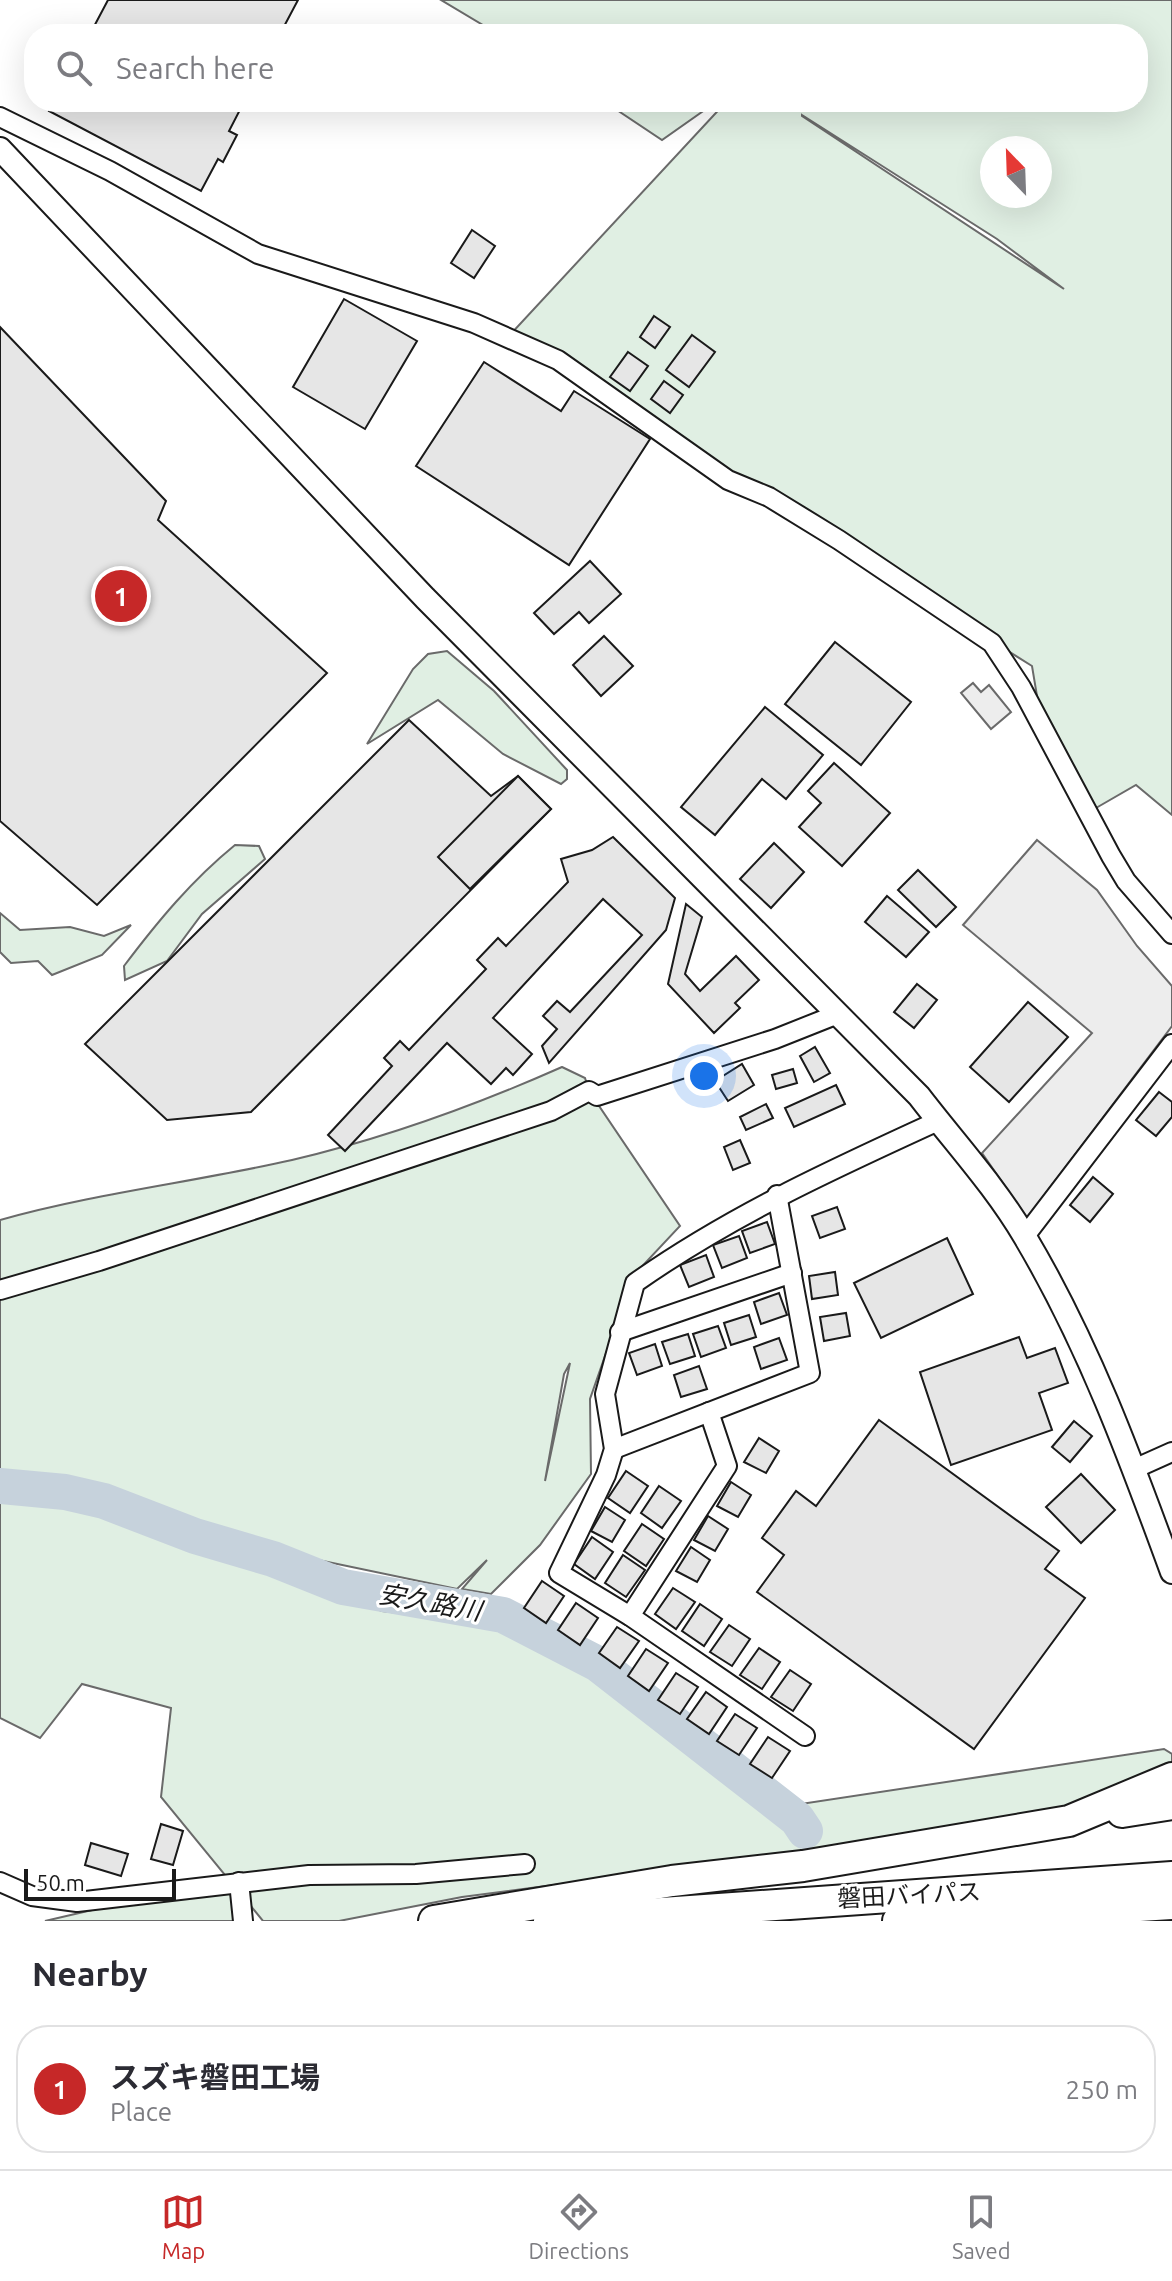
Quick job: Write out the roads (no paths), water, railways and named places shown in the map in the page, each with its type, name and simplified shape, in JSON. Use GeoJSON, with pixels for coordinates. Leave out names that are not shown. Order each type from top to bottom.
{"type":"FeatureCollection","features":[{"type":"Feature","properties":{"kind":"highway"},"geometry":{"type":"LineString","coordinates":[[1069,1821],[1172,1778]]}},
{"type":"Feature","properties":{"kind":"highway"},"geometry":{"type":"LineString","coordinates":[[434,1921],[672,1881],[803,1866],[1172,1804]]}},
{"type":"Feature","properties":{"kind":"highway","name":"磐田バイパス"},"geometry":{"type":"LineString","coordinates":[[549,1921],[1172,1877]]}},
{"type":"Feature","properties":{"kind":"highway","name":"磐田バイパス"},"geometry":{"type":"LineString","coordinates":[[898,1921],[1172,1904]]}},
{"type":"Feature","properties":{"kind":"street"},"geometry":{"type":"LineString","coordinates":[[0,117],[110,171],[258,254],[474,323],[558,360],[728,480],[769,497],[804,518],[992,643],[1021,687],[1126,881],[1172,934]]}},
{"type":"Feature","properties":{"kind":"street"},"geometry":{"type":"LineString","coordinates":[[0,149],[425,598],[919,1096],[989,1183],[1025,1236],[1082,1339],[1172,1572]]}},
{"type":"Feature","properties":{"kind":"street"},"geometry":{"type":"LineString","coordinates":[[0,1290],[99,1261],[551,1111],[589,1091],[597,1096],[611,1092],[775,1039],[838,1014]]}},
{"type":"Feature","properties":{"kind":"street"},"geometry":{"type":"LineString","coordinates":[[1025,1236],[1172,1044]]}},
{"type":"Feature","properties":{"kind":"street"},"geometry":{"type":"LineString","coordinates":[[805,1736],[630,1616],[559,1573],[606,1475],[614,1449],[605,1394],[635,1283],[673,1256],[777,1195],[938,1121]]}},
{"type":"Feature","properties":{"kind":"street"},"geometry":{"type":"LineString","coordinates":[[614,1449],[810,1373],[777,1195]]}},
{"type":"Feature","properties":{"kind":"street"},"geometry":{"type":"LineString","coordinates":[[620,1332],[792,1273]]}},
{"type":"Feature","properties":{"kind":"street"},"geometry":{"type":"LineString","coordinates":[[630,1616],[727,1466],[709,1412]]}},
{"type":"Feature","properties":{"kind":"street"},"geometry":{"type":"LineString","coordinates":[[1134,1469],[1172,1452]]}},
{"type":"Feature","properties":{"kind":"street"},"geometry":{"type":"LineString","coordinates":[[0,1882],[32,1896],[77,1902],[148,1897],[239,1882],[309,1875],[416,1874],[525,1864]]}},
{"type":"Feature","properties":{"kind":"street"},"geometry":{"type":"LineString","coordinates":[[239,1882],[243,1921]]}},
{"type":"Feature","properties":{"kind":"waterway","name":"安久路川"},"geometry":{"type":"LineString","coordinates":[[0,1486],[65,1492],[104,1501],[195,1536],[273,1559],[343,1587],[503,1615],[598,1664],[797,1819],[805,1831]]}},
{"type":"Feature","properties":{"kind":"place","name":"スズキ磐田工場"},"geometry":{"type":"Point","coordinates":[121,596]}}]}
